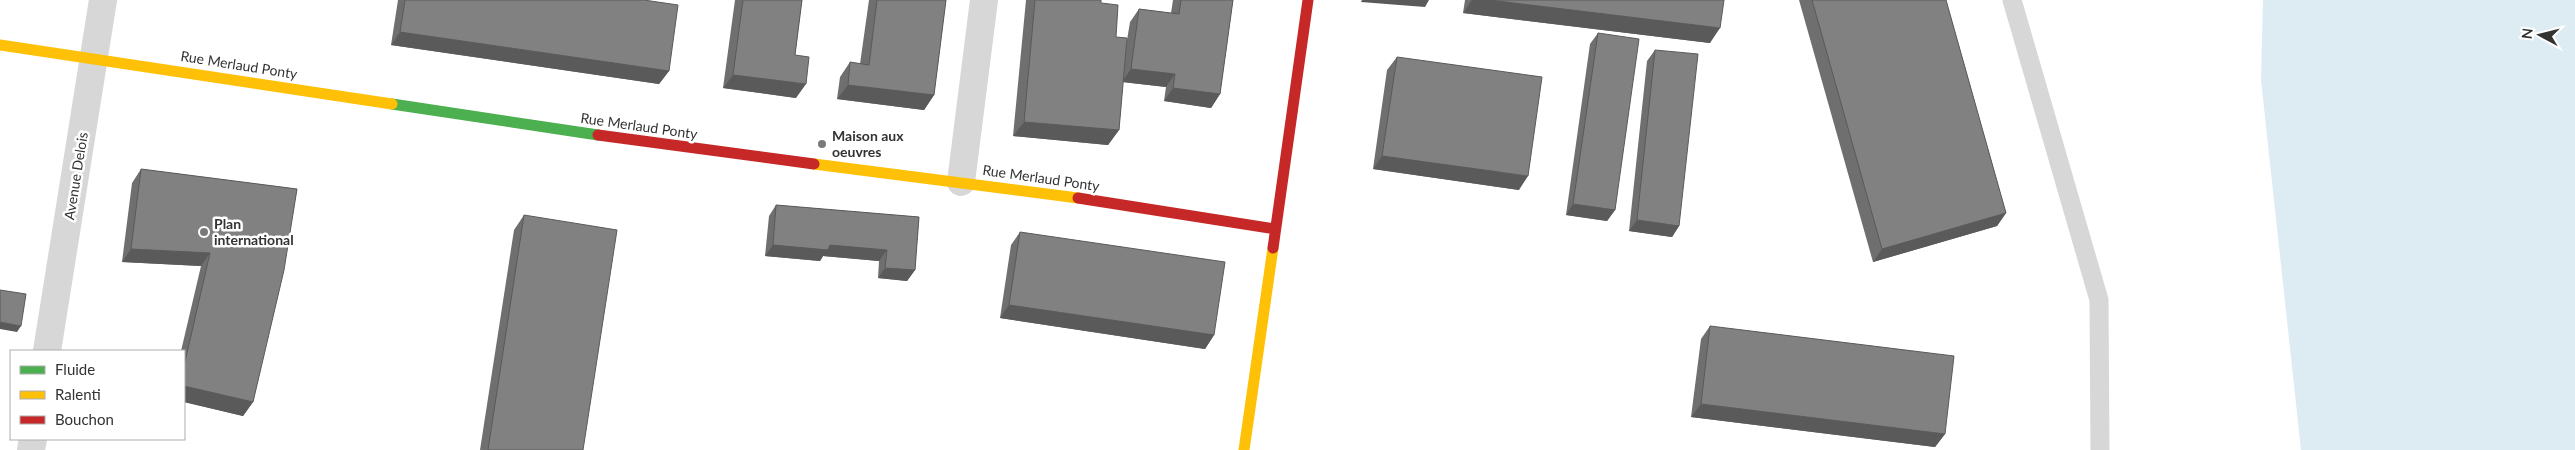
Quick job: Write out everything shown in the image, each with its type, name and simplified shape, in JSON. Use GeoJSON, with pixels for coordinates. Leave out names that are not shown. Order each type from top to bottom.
{"type":"FeatureCollection","features":[{"type":"Feature","properties":{"kind":"street","name":"Avenue Delois"},"geometry":{"type":"LineString","coordinates":[[47,350],[103,0]]}},
{"type":"Feature","properties":{"kind":"street"},"geometry":{"type":"LineString","coordinates":[[961,182],[984,0]]}},
{"type":"Feature","properties":{"kind":"street"},"geometry":{"type":"LineString","coordinates":[[1244,450],[1308,0]]}},
{"type":"Feature","properties":{"kind":"street","name":"Rue Merlaud Ponty"},"geometry":{"type":"LineString","coordinates":[[0,45],[682,148],[961,182],[1275,229]]}},
{"type":"Feature","properties":{"kind":"lane"},"geometry":{"type":"LineString","coordinates":[[2012,0],[2099,300],[2100,450]]}},
{"type":"Feature","properties":{"kind":"shaded area"},"geometry":{"type":"Polygon","coordinates":[[[2263,0],[2575,0],[2575,450],[2301,450],[2261,80],[2263,0]]]}},
{"type":"Feature","properties":{"kind":"building"},"geometry":{"type":"Polygon","coordinates":[[[405,0],[644,0],[678,5],[669,71],[400,32],[405,0]]]}},
{"type":"Feature","properties":{"kind":"building"},"geometry":{"type":"Polygon","coordinates":[[[743,0],[802,0],[795,55],[809,57],[806,84],[733,75],[743,0]]]}},
{"type":"Feature","properties":{"kind":"building"},"geometry":{"type":"Polygon","coordinates":[[[877,0],[946,0],[934,95],[848,85],[850,62],[869,65],[877,0]]]}},
{"type":"Feature","properties":{"kind":"building"},"geometry":{"type":"Polygon","coordinates":[[[1035,0],[1101,0],[1101,3],[1118,5],[1116,37],[1127,38],[1119,130],[1024,122],[1035,0]]]}},
{"type":"Feature","properties":{"kind":"building"},"geometry":{"type":"Polygon","coordinates":[[[1181,0],[1233,0],[1220,94],[1173,88],[1175,74],[1131,69],[1139,9],[1179,14],[1181,0]]]}},
{"type":"Feature","properties":{"kind":"building"},"geometry":{"type":"Polygon","coordinates":[[[1489,0],[1724,0],[1720,28],[1489,0]]]}},
{"type":"Feature","properties":{"kind":"building"},"geometry":{"type":"Polygon","coordinates":[[[1812,0],[1946,0],[2006,213],[1882,249],[1812,0]]]}},
{"type":"Feature","properties":{"kind":"building"},"geometry":{"type":"Polygon","coordinates":[[[1598,33],[1639,39],[1615,210],[1573,204],[1598,33]]]}},
{"type":"Feature","properties":{"kind":"building"},"geometry":{"type":"Polygon","coordinates":[[[1655,50],[1698,54],[1679,226],[1637,220],[1655,50]]]}},
{"type":"Feature","properties":{"kind":"building"},"geometry":{"type":"Polygon","coordinates":[[[1397,57],[1542,77],[1528,176],[1382,156],[1397,57]]]}},
{"type":"Feature","properties":{"kind":"building"},"geometry":{"type":"Polygon","coordinates":[[[141,169],[297,189],[284,270],[253,402],[185,386],[185,362],[210,253],[131,249],[141,169]]]}},
{"type":"Feature","properties":{"kind":"building"},"geometry":{"type":"Polygon","coordinates":[[[776,205],[919,217],[915,270],[885,268],[887,250],[830,245],[828,250],[773,245],[776,205]]]}},
{"type":"Feature","properties":{"kind":"building"},"geometry":{"type":"Polygon","coordinates":[[[524,215],[617,230],[583,450],[488,450],[524,215]]]}},
{"type":"Feature","properties":{"kind":"building"},"geometry":{"type":"Polygon","coordinates":[[[1020,232],[1225,262],[1214,335],[1009,305],[1020,232]]]}},
{"type":"Feature","properties":{"kind":"building"},"geometry":{"type":"Polygon","coordinates":[[[0,290],[26,294],[21,326],[0,322],[0,290]]]}},
{"type":"Feature","properties":{"kind":"building"},"geometry":{"type":"Polygon","coordinates":[[[1710,326],[1954,356],[1945,434],[1701,404],[1710,326]]]}},
{"type":"Feature","properties":{"kind":"traffic: fast"},"geometry":{"type":"LineString","coordinates":[[392,104],[598,135]]}},
{"type":"Feature","properties":{"kind":"traffic: slow"},"geometry":{"type":"LineString","coordinates":[[0,45],[392,104]]}},
{"type":"Feature","properties":{"kind":"traffic: slow"},"geometry":{"type":"LineString","coordinates":[[814,164],[1078,198]]}},
{"type":"Feature","properties":{"kind":"traffic: slow"},"geometry":{"type":"LineString","coordinates":[[1244,450],[1273,248]]}},
{"type":"Feature","properties":{"kind":"traffic: jam"},"geometry":{"type":"LineString","coordinates":[[1273,248],[1308,0]]}},
{"type":"Feature","properties":{"kind":"traffic: jam"},"geometry":{"type":"LineString","coordinates":[[598,135],[814,164]]}},
{"type":"Feature","properties":{"kind":"traffic: jam"},"geometry":{"type":"LineString","coordinates":[[1078,198],[1275,229]]}},
{"type":"Feature","properties":{"kind":"place","name":"Maison aux oeuvres"},"geometry":{"type":"Point","coordinates":[822,144]}},
{"type":"Feature","properties":{"kind":"place","name":"Plan international"},"geometry":{"type":"Point","coordinates":[204,232]}}]}
